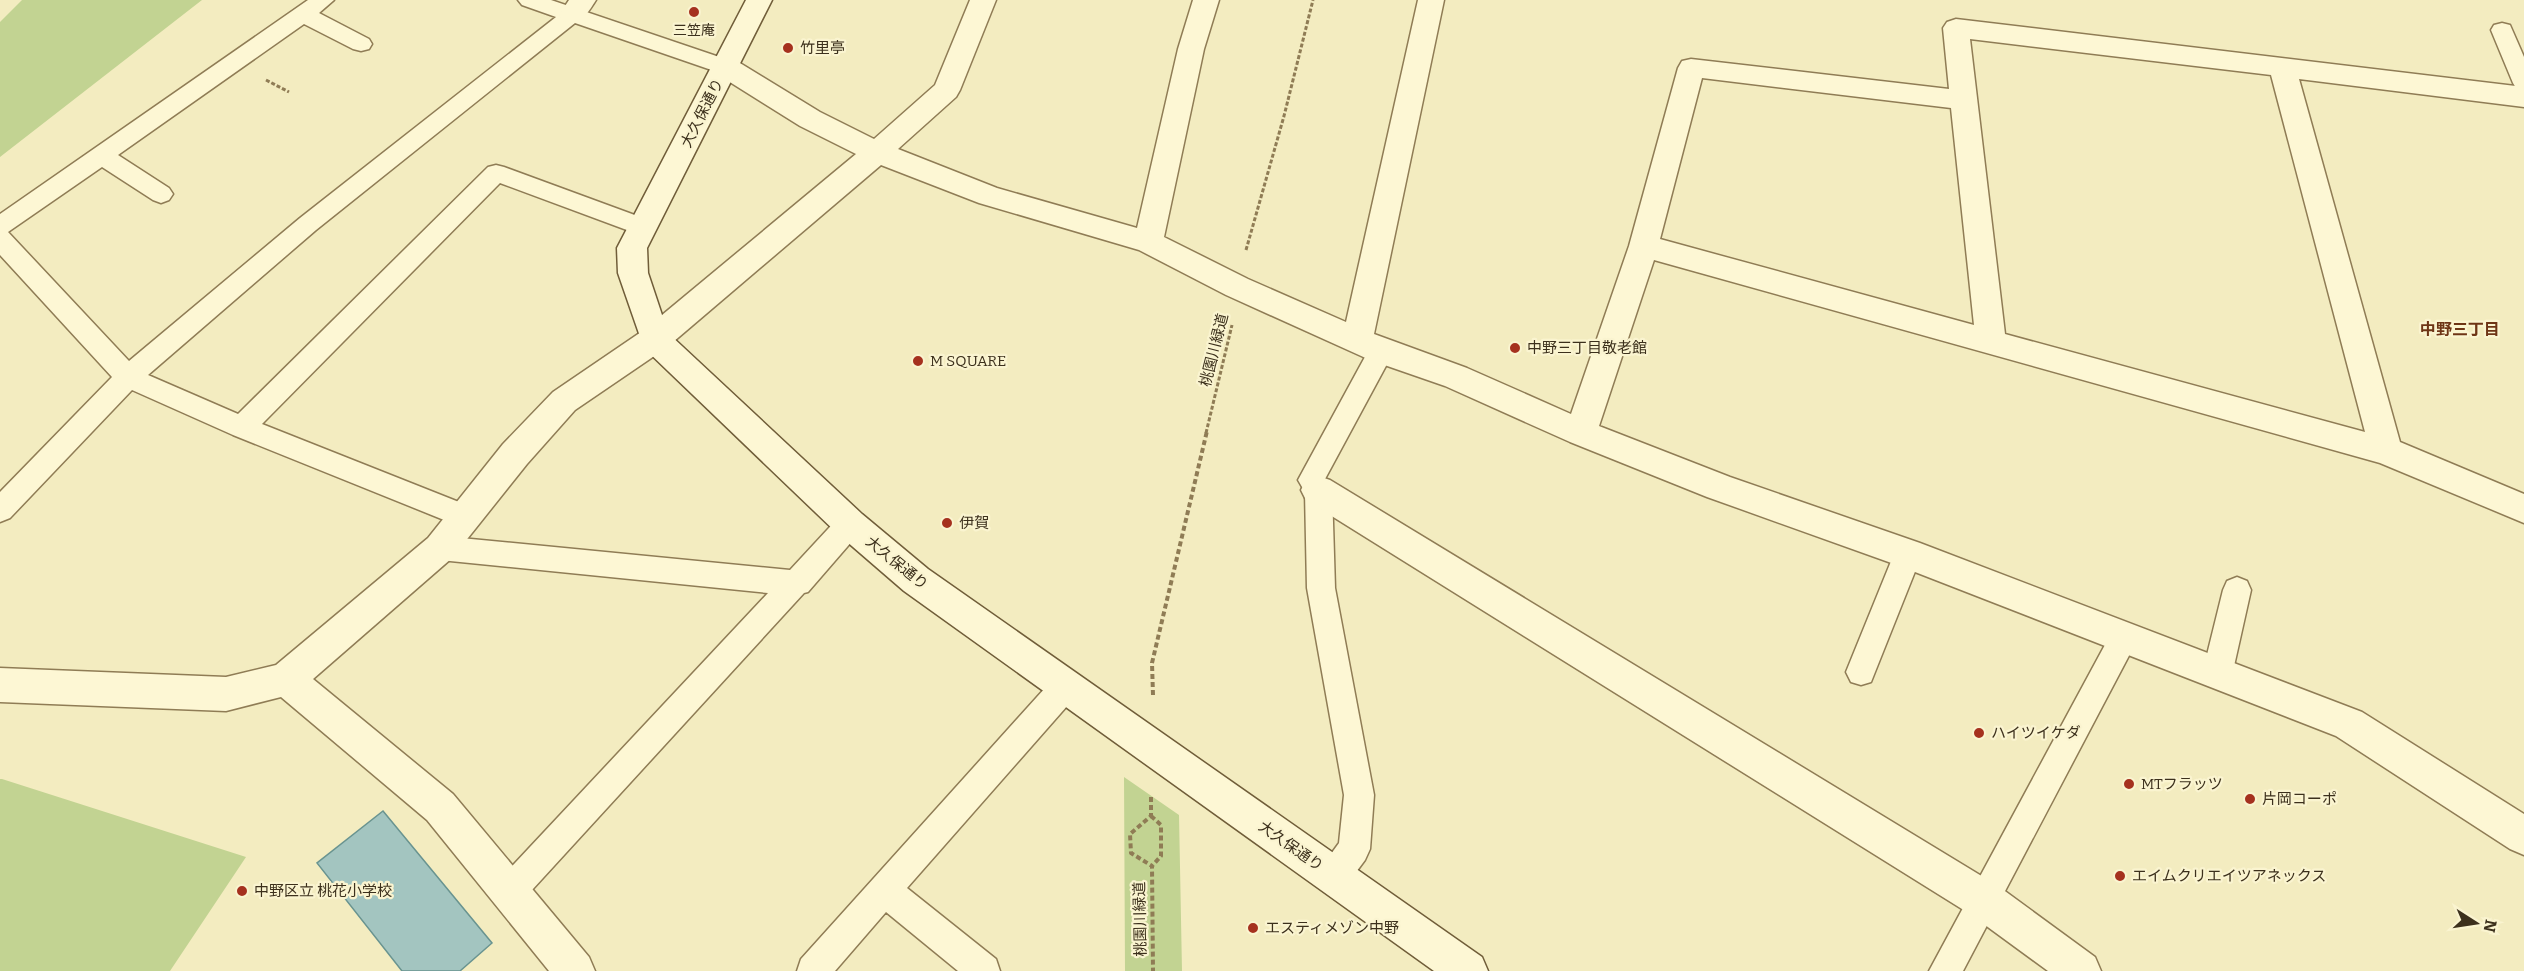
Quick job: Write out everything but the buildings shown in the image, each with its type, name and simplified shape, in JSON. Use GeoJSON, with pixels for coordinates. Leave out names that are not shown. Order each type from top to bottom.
{"type":"FeatureCollection","features":[{"type":"Feature","properties":{"kind":"street","name":"大久保通り"},"geometry":{"type":"LineString","coordinates":[[759,0],[633,248],[633,273],[655,339],[850,524],[916,580],[1468,971]]}},
{"type":"Feature","properties":{"kind":"street"},"geometry":{"type":"LineString","coordinates":[[0,685],[226,694],[286,678],[440,548],[515,454],[564,401],[655,339],[877,152],[946,90],[982,0]]}},
{"type":"Feature","properties":{"kind":"street"},"geometry":{"type":"LineString","coordinates":[[1148,242],[1191,49],[1206,0]]}},
{"type":"Feature","properties":{"kind":"street"},"geometry":{"type":"LineString","coordinates":[[1369,346],[1431,0]]}},
{"type":"Feature","properties":{"kind":"street"},"geometry":{"type":"LineString","coordinates":[[1991,342],[1956,28],[2524,97]]}},
{"type":"Feature","properties":{"kind":"street"},"geometry":{"type":"LineString","coordinates":[[726,67],[810,119],[877,152],[989,196],[1148,242],[1237,287],[1369,346],[1456,377],[1581,433],[1719,487],[1908,554],[2123,639],[2349,724],[2524,836]]}},
{"type":"Feature","properties":{"kind":"street"},"geometry":{"type":"LineString","coordinates":[[2282,67],[2386,451]]}},
{"type":"Feature","properties":{"kind":"street"},"geometry":{"type":"LineString","coordinates":[[1581,433],[1644,246],[1691,68],[1964,100]]}},
{"type":"Feature","properties":{"kind":"street"},"geometry":{"type":"LineString","coordinates":[[1644,246],[2386,451],[2524,509]]}},
{"type":"Feature","properties":{"kind":"street"},"geometry":{"type":"LineString","coordinates":[[1318,490],[1984,900],[2082,971]]}},
{"type":"Feature","properties":{"kind":"street"},"geometry":{"type":"LineString","coordinates":[[286,678],[440,807],[575,971]]}},
{"type":"Feature","properties":{"kind":"lane"},"geometry":{"type":"LineString","coordinates":[[0,226],[323,0]]}},
{"type":"Feature","properties":{"kind":"lane"},"geometry":{"type":"LineString","coordinates":[[529,0],[577,8],[726,67]]}},
{"type":"Feature","properties":{"kind":"lane"},"geometry":{"type":"LineString","coordinates":[[0,510],[128,377],[308,224],[577,8]]}},
{"type":"Feature","properties":{"kind":"lane"},"geometry":{"type":"LineString","coordinates":[[303,14],[362,44]]}},
{"type":"Feature","properties":{"kind":"lane"},"geometry":{"type":"LineString","coordinates":[[2502,30],[2524,83]]}},
{"type":"Feature","properties":{"kind":"lane"},"geometry":{"type":"LineString","coordinates":[[101,155],[161,194]]}},
{"type":"Feature","properties":{"kind":"lane"},"geometry":{"type":"LineString","coordinates":[[242,427],[496,173],[643,227]]}},
{"type":"Feature","properties":{"kind":"lane"},"geometry":{"type":"LineString","coordinates":[[0,239],[128,377],[242,427],[464,516]]}},
{"type":"Feature","properties":{"kind":"lane"},"geometry":{"type":"LineString","coordinates":[[1334,876],[1354,849],[1359,795],[1321,588],[1318,490],[1311,480],[1369,346]]}},
{"type":"Feature","properties":{"kind":"lane"},"geometry":{"type":"LineString","coordinates":[[510,891],[798,583],[850,524]]}},
{"type":"Feature","properties":{"kind":"lane"},"geometry":{"type":"LineString","coordinates":[[440,548],[798,583]]}},
{"type":"Feature","properties":{"kind":"lane"},"geometry":{"type":"LineString","coordinates":[[1861,672],[1908,554]]}},
{"type":"Feature","properties":{"kind":"lane"},"geometry":{"type":"LineString","coordinates":[[2217,675],[2237,590]]}},
{"type":"Feature","properties":{"kind":"lane"},"geometry":{"type":"LineString","coordinates":[[1946,971],[2123,639]]}},
{"type":"Feature","properties":{"kind":"lane"},"geometry":{"type":"LineString","coordinates":[[813,971],[1065,687]]}},
{"type":"Feature","properties":{"kind":"lane"},"geometry":{"type":"LineString","coordinates":[[884,890],[984,971]]}},
{"type":"Feature","properties":{"kind":"path","name":"桃園川緑道"},"geometry":{"type":"LineString","coordinates":[[1152,699],[1152,663],[1237,306],[1237,287],[1313,0]]}},
{"type":"Feature","properties":{"kind":"path","name":"桃園川緑道"},"geometry":{"type":"LineString","coordinates":[[1150,803],[1151,816],[1161,825],[1161,856],[1152,866],[1153,971]]}},
{"type":"Feature","properties":{"kind":"path","name":"桃園川緑道"},"geometry":{"type":"LineString","coordinates":[[1151,816],[1131,834],[1131,853],[1152,866]]}},
{"type":"Feature","properties":{"kind":"green space"},"geometry":{"type":"Polygon","coordinates":[[[22,0],[202,0],[0,157],[0,22],[22,0]]]}},
{"type":"Feature","properties":{"kind":"green space"},"geometry":{"type":"Polygon","coordinates":[[[1124,777],[1179,815],[1182,971],[1125,971],[1124,777]]]}},
{"type":"Feature","properties":{"kind":"green space"},"geometry":{"type":"Polygon","coordinates":[[[0,779],[246,857],[170,971],[0,971],[0,779]]]}},
{"type":"Feature","properties":{"kind":"water"},"geometry":{"type":"Polygon","coordinates":[[[383,811],[492,943],[460,971],[402,971],[317,863],[383,811]]]}},
{"type":"Feature","properties":{"kind":"place","name":"三笠庵"},"geometry":{"type":"Point","coordinates":[694,12]}},
{"type":"Feature","properties":{"kind":"place","name":"竹里亭"},"geometry":{"type":"Point","coordinates":[788,48]}},
{"type":"Feature","properties":{"kind":"place","name":"中野三丁目敬老館"},"geometry":{"type":"Point","coordinates":[1515,348]}},
{"type":"Feature","properties":{"kind":"place","name":"M SQUARE"},"geometry":{"type":"Point","coordinates":[918,361]}},
{"type":"Feature","properties":{"kind":"place","name":"伊賀"},"geometry":{"type":"Point","coordinates":[947,523]}},
{"type":"Feature","properties":{"kind":"place","name":"ハイツイケダ"},"geometry":{"type":"Point","coordinates":[1979,733]}},
{"type":"Feature","properties":{"kind":"place","name":"MTフラッツ"},"geometry":{"type":"Point","coordinates":[2129,784]}},
{"type":"Feature","properties":{"kind":"place","name":"片岡コーポ"},"geometry":{"type":"Point","coordinates":[2250,799]}},
{"type":"Feature","properties":{"kind":"place","name":"エイムクリエイツアネックス"},"geometry":{"type":"Point","coordinates":[2120,876]}},
{"type":"Feature","properties":{"kind":"place","name":"中野区立 桃花小学校"},"geometry":{"type":"Point","coordinates":[242,891]}},
{"type":"Feature","properties":{"kind":"place","name":"エスティメゾン中野"},"geometry":{"type":"Point","coordinates":[1253,928]}},
{"type":"Feature","properties":{"kind":"district","name":"中野三丁目"},"geometry":{"type":"Point","coordinates":[2460,329]}}]}
